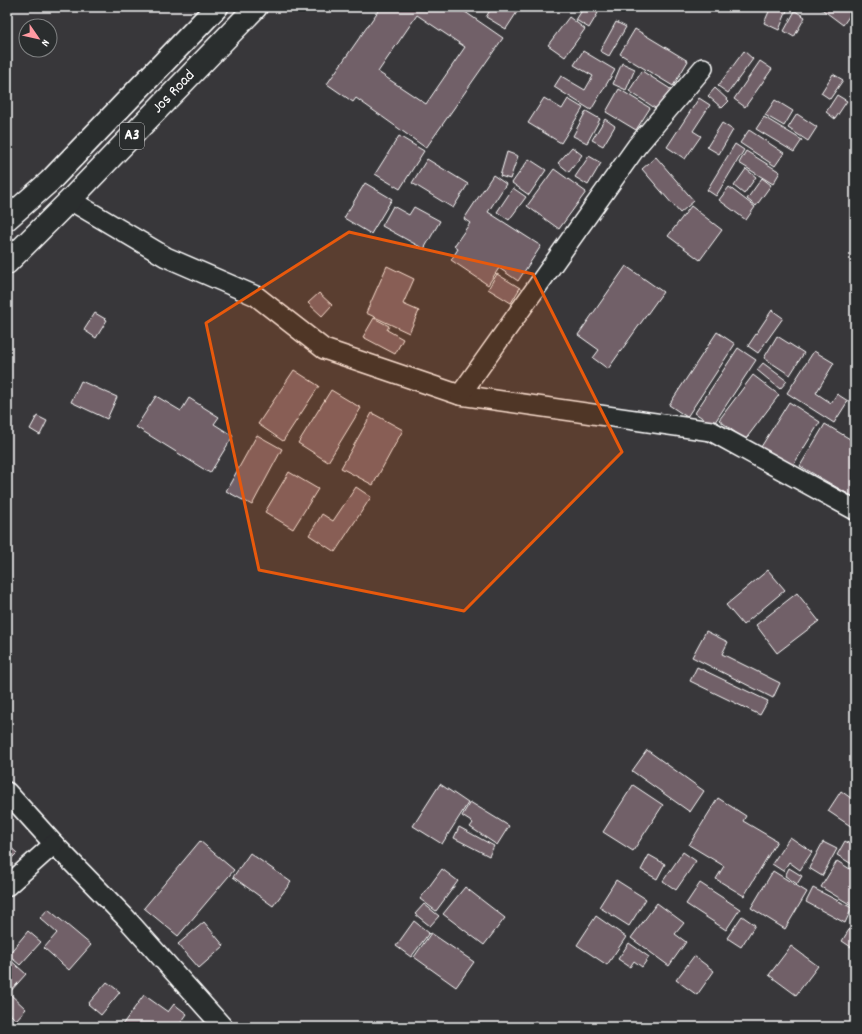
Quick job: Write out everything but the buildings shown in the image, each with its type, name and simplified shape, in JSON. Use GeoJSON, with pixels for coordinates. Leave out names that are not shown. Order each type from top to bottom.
{"type":"FeatureCollection","features":[{"type":"Feature","properties":{"kind":"highway","name":"Jos Road"},"geometry":{"type":"LineString","coordinates":[[7,219],[50,181],[216,7]]}},
{"type":"Feature","properties":{"kind":"highway","name":"Jos Road"},"geometry":{"type":"LineString","coordinates":[[7,263],[70,200],[256,7]]}},
{"type":"Feature","properties":{"kind":"street"},"geometry":{"type":"LineString","coordinates":[[460,395],[637,146],[703,68]]}},
{"type":"Feature","properties":{"kind":"street"},"geometry":{"type":"LineString","coordinates":[[70,200],[166,257],[256,296],[324,349],[460,395],[711,430],[855,510]]}},
{"type":"Feature","properties":{"kind":"street"},"geometry":{"type":"LineString","coordinates":[[7,792],[54,844],[125,917],[223,1027]]}},
{"type":"Feature","properties":{"kind":"street"},"geometry":{"type":"LineString","coordinates":[[7,886],[54,844]]}},
{"type":"Feature","properties":{"kind":"highlighted area"},"geometry":{"type":"Polygon","coordinates":[[[349,232],[533,274],[622,452],[464,611],[259,570],[206,323],[349,232]]]}}]}
